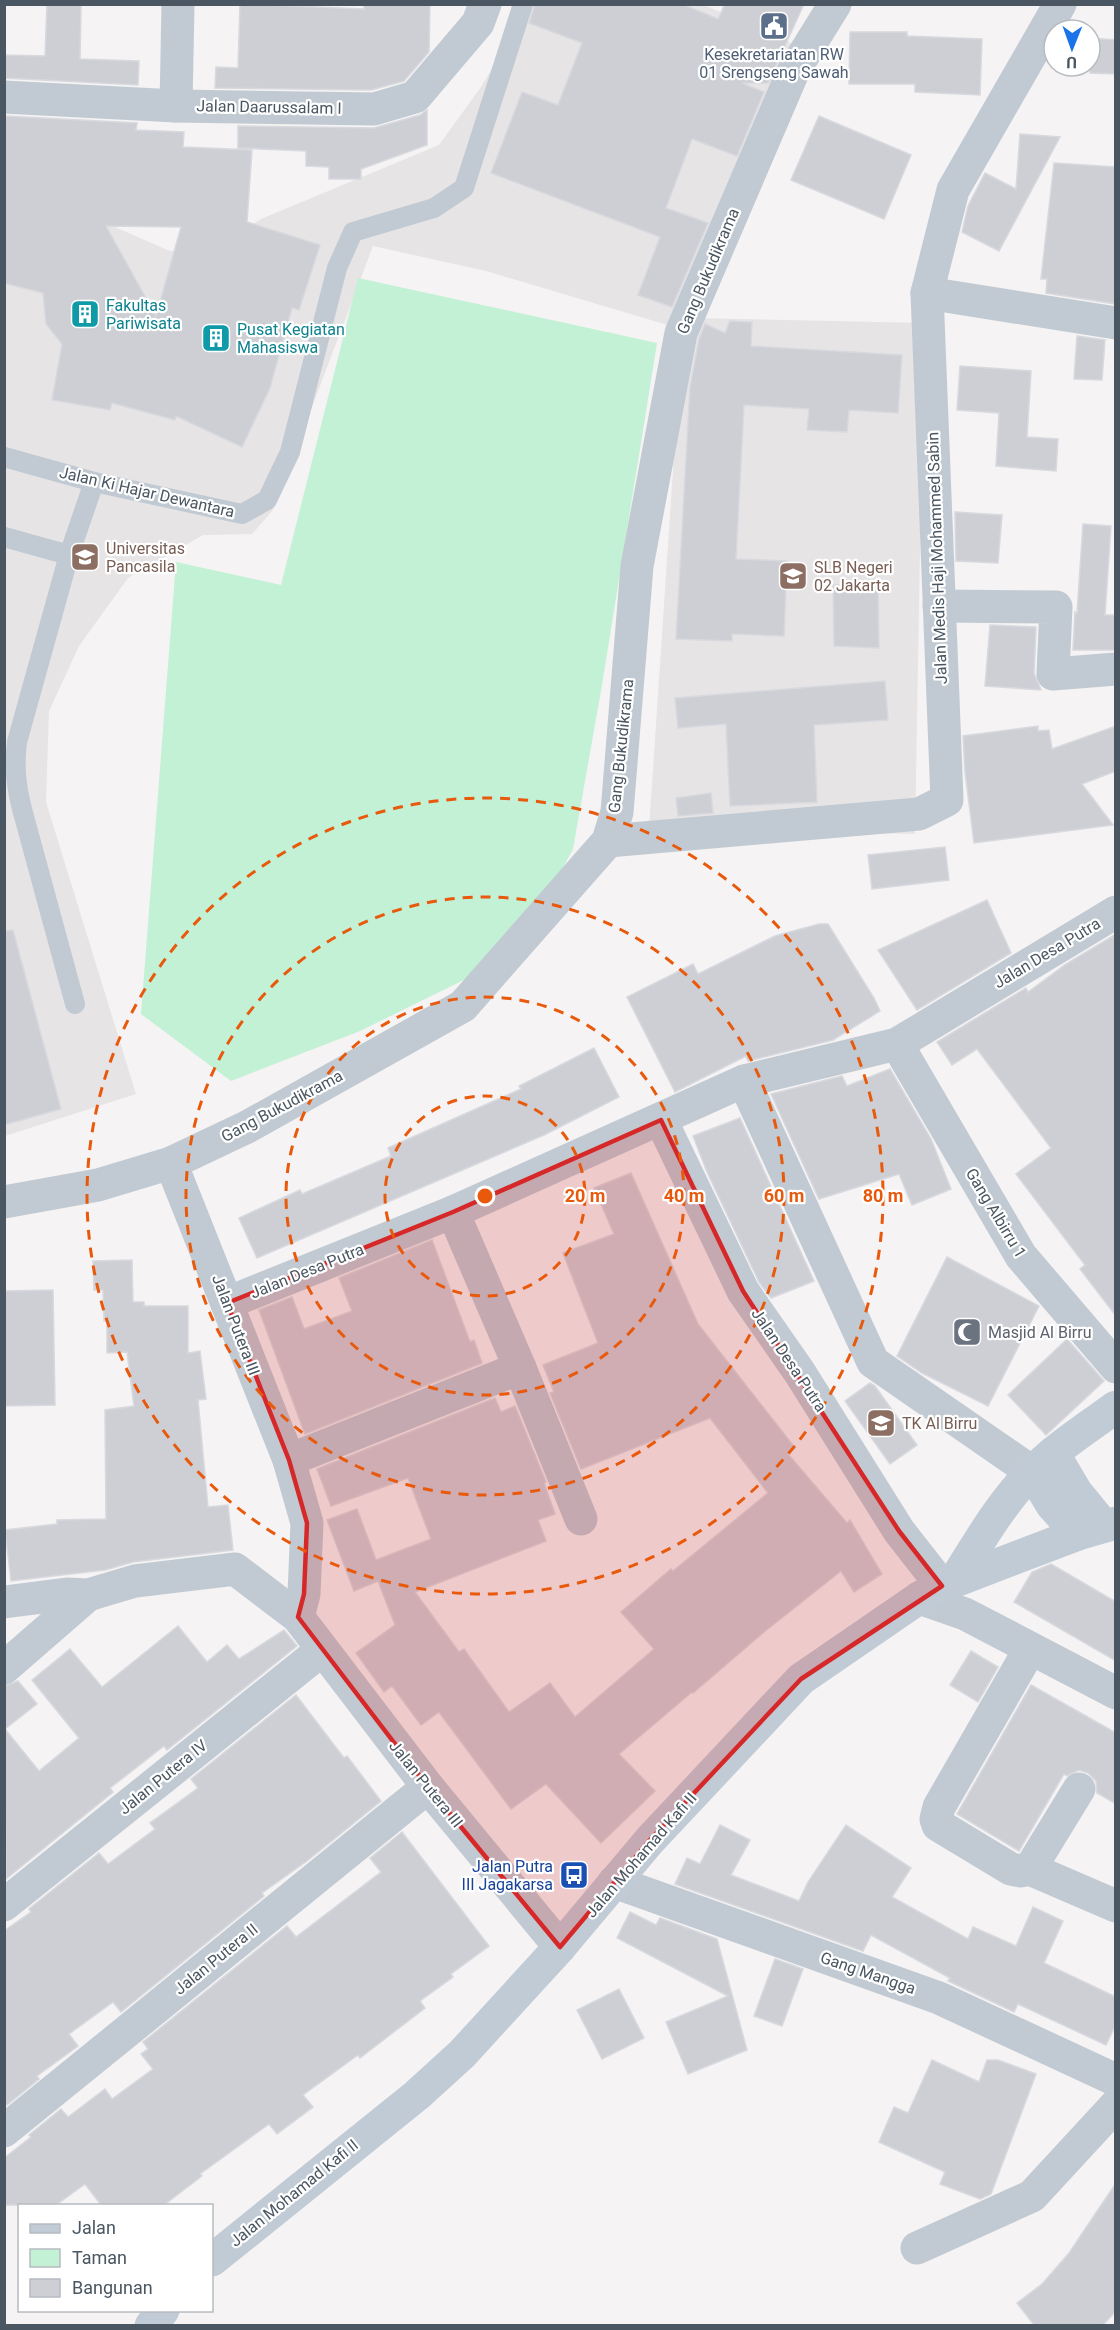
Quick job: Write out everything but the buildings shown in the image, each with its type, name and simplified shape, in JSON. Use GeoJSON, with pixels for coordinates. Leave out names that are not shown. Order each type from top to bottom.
{"type":"FeatureCollection","features":[{"type":"Feature","properties":{"kind":"main road"},"geometry":{"type":"LineString","coordinates":[[939,1588],[1042,1462],[1116,1407]]}},
{"type":"Feature","properties":{"kind":"main road"},"geometry":{"type":"LineString","coordinates":[[1042,1462],[1052,1505],[1099,1528]]}},
{"type":"Feature","properties":{"kind":"main road","name":"Jalan Mohamad Kafi II"},"geometry":{"type":"LineString","coordinates":[[213,2259],[417,2096],[462,2054],[560,1947],[650,1840],[801,1679],[939,1588],[1099,1528]]}},
{"type":"Feature","properties":{"kind":"main road"},"geometry":{"type":"LineString","coordinates":[[151,2325],[161,2312]]}},
{"type":"Feature","properties":{"kind":"street"},"geometry":{"type":"LineString","coordinates":[[176,106],[178,4]]}},
{"type":"Feature","properties":{"kind":"street","name":"Jalan Daarussalam I"},"geometry":{"type":"LineString","coordinates":[[4,97],[176,106],[374,109],[415,97],[478,23],[485,4]]}},
{"type":"Feature","properties":{"kind":"street","name":"Gang Bukudikrama"},"geometry":{"type":"LineString","coordinates":[[4,1202],[98,1185],[177,1176],[247,1127],[463,1006],[608,841],[617,812],[637,566],[681,333],[793,72],[836,4]]}},
{"type":"Feature","properties":{"kind":"street","name":"Jalan Medis Haji Mohammed Sabin"},"geometry":{"type":"LineString","coordinates":[[608,841],[919,814],[947,800],[927,293],[952,190],[1060,4]]}},
{"type":"Feature","properties":{"kind":"street"},"geometry":{"type":"LineString","coordinates":[[927,293],[1116,323]]}},
{"type":"Feature","properties":{"kind":"street"},"geometry":{"type":"LineString","coordinates":[[939,606],[1056,607],[1053,674],[1116,669]]}},
{"type":"Feature","properties":{"kind":"street","name":"Jalan Desa Putra"},"geometry":{"type":"LineString","coordinates":[[227,1303],[453,1212],[744,1081],[897,1044],[1116,912]]}},
{"type":"Feature","properties":{"kind":"street","name":"Gang Albirru 1"},"geometry":{"type":"LineString","coordinates":[[897,1044],[1021,1256],[1116,1367]]}},
{"type":"Feature","properties":{"kind":"street"},"geometry":{"type":"LineString","coordinates":[[744,1081],[873,1362],[1042,1462]]}},
{"type":"Feature","properties":{"kind":"street","name":"Jalan Desa Putra"},"geometry":{"type":"LineString","coordinates":[[661,1120],[743,1291],[800,1373],[899,1531],[939,1588]]}},
{"type":"Feature","properties":{"kind":"street","name":"Jalan Putera III"},"geometry":{"type":"LineString","coordinates":[[177,1176],[289,1460],[307,1522],[304,1594],[298,1617]]}},
{"type":"Feature","properties":{"kind":"street"},"geometry":{"type":"LineString","coordinates":[[453,1212],[520,1368],[581,1519]]}},
{"type":"Feature","properties":{"kind":"street"},"geometry":{"type":"LineString","coordinates":[[289,1460],[520,1368]]}},
{"type":"Feature","properties":{"kind":"street","name":"Jalan Putera III"},"geometry":{"type":"LineString","coordinates":[[88,1595],[135,1581],[235,1569],[298,1617],[428,1787],[560,1947]]}},
{"type":"Feature","properties":{"kind":"street"},"geometry":{"type":"LineString","coordinates":[[939,1588],[964,1614],[1116,1693]]}},
{"type":"Feature","properties":{"kind":"street"},"geometry":{"type":"LineString","coordinates":[[4,1602],[68,1594],[88,1595]]}},
{"type":"Feature","properties":{"kind":"street"},"geometry":{"type":"LineString","coordinates":[[4,1668],[88,1595]]}},
{"type":"Feature","properties":{"kind":"street"},"geometry":{"type":"LineString","coordinates":[[1030,1649],[939,1807],[936,1819],[938,1825],[1011,1869],[1021,1871],[1030,1869],[1116,1906]]}},
{"type":"Feature","properties":{"kind":"street","name":"Jalan Putera IV"},"geometry":{"type":"LineString","coordinates":[[4,1905],[322,1650]]}},
{"type":"Feature","properties":{"kind":"street","name":"Jalan Putera II"},"geometry":{"type":"LineString","coordinates":[[4,2131],[428,1787]]}},
{"type":"Feature","properties":{"kind":"street"},"geometry":{"type":"LineString","coordinates":[[1030,1869],[1079,1789]]}},
{"type":"Feature","properties":{"kind":"street","name":"Gang Mangga"},"geometry":{"type":"LineString","coordinates":[[615,1882],[939,1998],[1116,2080]]}},
{"type":"Feature","properties":{"kind":"street"},"geometry":{"type":"LineString","coordinates":[[917,2248],[1032,2196],[1116,2105]]}},
{"type":"Feature","properties":{"kind":"lane","name":"Jalan Ki Hajar Dewantara"},"geometry":{"type":"LineString","coordinates":[[4,457],[93,482],[242,514],[267,500],[290,452],[338,268],[353,232],[434,208],[464,188],[523,4]]}},
{"type":"Feature","properties":{"kind":"lane"},"geometry":{"type":"LineString","coordinates":[[75,1004],[22,809],[14,763],[17,742],[69,555],[93,482]]}},
{"type":"Feature","properties":{"kind":"lane"},"geometry":{"type":"LineString","coordinates":[[4,537],[69,555]]}},
{"type":"Feature","properties":{"kind":"highlighted area"},"geometry":{"type":"Polygon","coordinates":[[[661,1120],[743,1291],[899,1531],[942,1586],[801,1679],[650,1840],[560,1947],[428,1787],[298,1617],[304,1594],[307,1523],[289,1460],[227,1303],[453,1212],[661,1120]]]}},
{"type":"Feature","properties":{"kind":"shaded area","name":"Universitas Pancasila"},"geometry":{"type":"Polygon","coordinates":[[[530,5],[704,5],[794,44],[689,318],[924,323],[915,834],[649,829],[683,321],[671,326],[486,271],[373,246],[273,510],[252,534],[203,535],[128,578],[79,646],[49,711],[46,802],[136,1094],[5,1136],[4,155],[94,218],[170,251],[209,252],[261,219],[439,145],[481,87],[530,5]]]}},
{"type":"Feature","properties":{"kind":"green space"},"geometry":{"type":"Polygon","coordinates":[[[358,278],[657,343],[573,849],[553,886],[476,974],[360,1031],[231,1081],[141,1014],[176,562],[281,585],[358,278]]]}},
{"type":"Feature","properties":{"kind":"place","name":"Kesekretariatan RW 01 Srengseng Sawah"},"geometry":{"type":"Point","coordinates":[774,26]}},
{"type":"Feature","properties":{"kind":"place","name":"Fakultas Pariwisata"},"geometry":{"type":"Point","coordinates":[85,314]}},
{"type":"Feature","properties":{"kind":"place","name":"Pusat Kegiatan Mahasiswa"},"geometry":{"type":"Point","coordinates":[216,338]}},
{"type":"Feature","properties":{"kind":"place","name":"Universitas Pancasila"},"geometry":{"type":"Point","coordinates":[85,557]}},
{"type":"Feature","properties":{"kind":"place","name":"SLB Negeri 02 Jakarta"},"geometry":{"type":"Point","coordinates":[793,576]}},
{"type":"Feature","properties":{"kind":"place","name":"Masjid Al Birru"},"geometry":{"type":"Point","coordinates":[967,1332]}},
{"type":"Feature","properties":{"kind":"place","name":"TK Al Birru"},"geometry":{"type":"Point","coordinates":[881,1423]}},
{"type":"Feature","properties":{"kind":"place","name":"Jalan Putra III Jagakarsa"},"geometry":{"type":"Point","coordinates":[574,1875]}}]}
